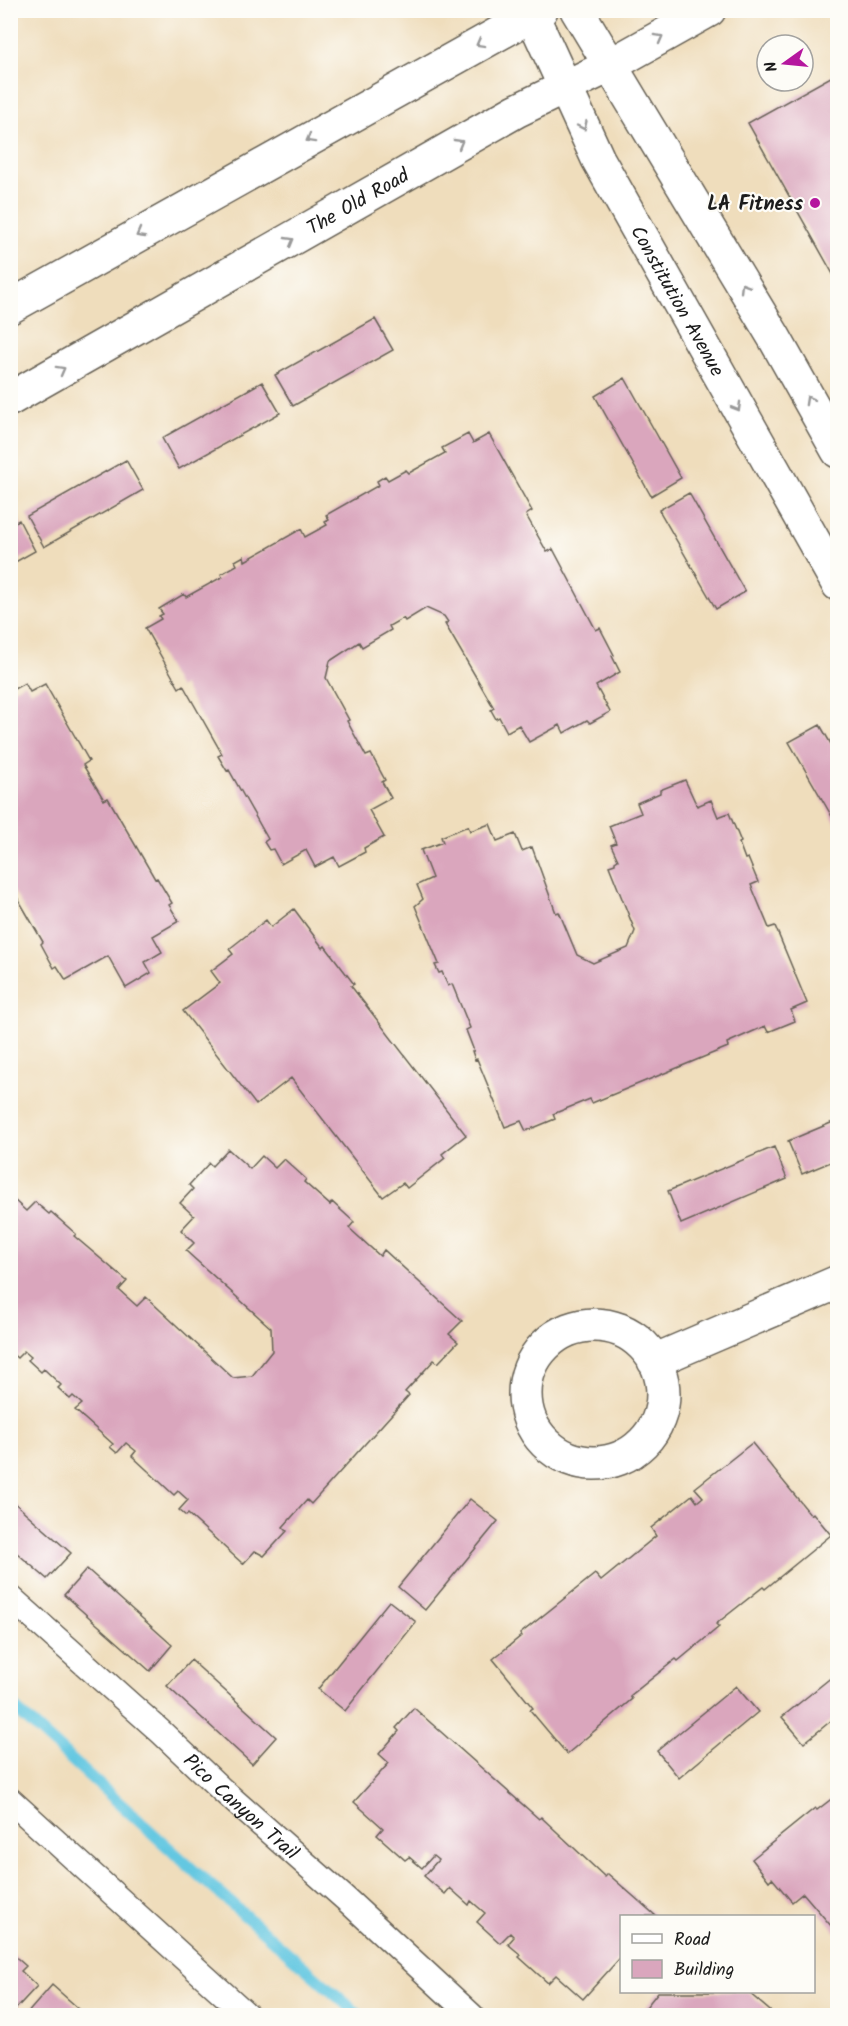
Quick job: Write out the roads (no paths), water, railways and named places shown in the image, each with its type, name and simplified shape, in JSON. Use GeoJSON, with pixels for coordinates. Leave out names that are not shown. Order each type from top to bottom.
{"type":"FeatureCollection","features":[{"type":"Feature","properties":{"kind":"main road"},"geometry":{"type":"LineString","coordinates":[[577,10],[768,327],[837,451]]}},
{"type":"Feature","properties":{"kind":"main road","name":"The Old Road"},"geometry":{"type":"LineString","coordinates":[[10,399],[516,111],[609,66],[709,10]]}},
{"type":"Feature","properties":{"kind":"main road"},"geometry":{"type":"LineString","coordinates":[[10,307],[534,12]]}},
{"type":"Feature","properties":{"kind":"main road","name":"Constitution Avenue"},"geometry":{"type":"LineString","coordinates":[[534,12],[564,86],[598,159],[837,585]]}},
{"type":"Feature","properties":{"kind":"main road"},"geometry":{"type":"LineString","coordinates":[[654,1361],[837,1282]]}},
{"type":"Feature","properties":{"kind":"main road"},"geometry":{"type":"LineString","coordinates":[[599,1325],[622,1331],[642,1345],[654,1361],[663,1384],[662,1408],[653,1431],[637,1449],[616,1460],[590,1464],[567,1459],[547,1445],[529,1421],[524,1398],[527,1374],[539,1352],[556,1336],[575,1327],[599,1325]]}},
{"type":"Feature","properties":{"kind":"lane","name":"Pico Canyon Trail"},"geometry":{"type":"LineString","coordinates":[[10,1597],[162,1732],[222,1790],[349,1902],[472,2016]]}},
{"type":"Feature","properties":{"kind":"lane"},"geometry":{"type":"LineString","coordinates":[[10,1800],[248,2016]]}},
{"type":"Feature","properties":{"kind":"waterway"},"geometry":{"type":"LineString","coordinates":[[10,1704],[202,1878],[360,2016]]}},
{"type":"Feature","properties":{"kind":"place","name":"LA Fitness"},"geometry":{"type":"Point","coordinates":[815,203]}}]}
